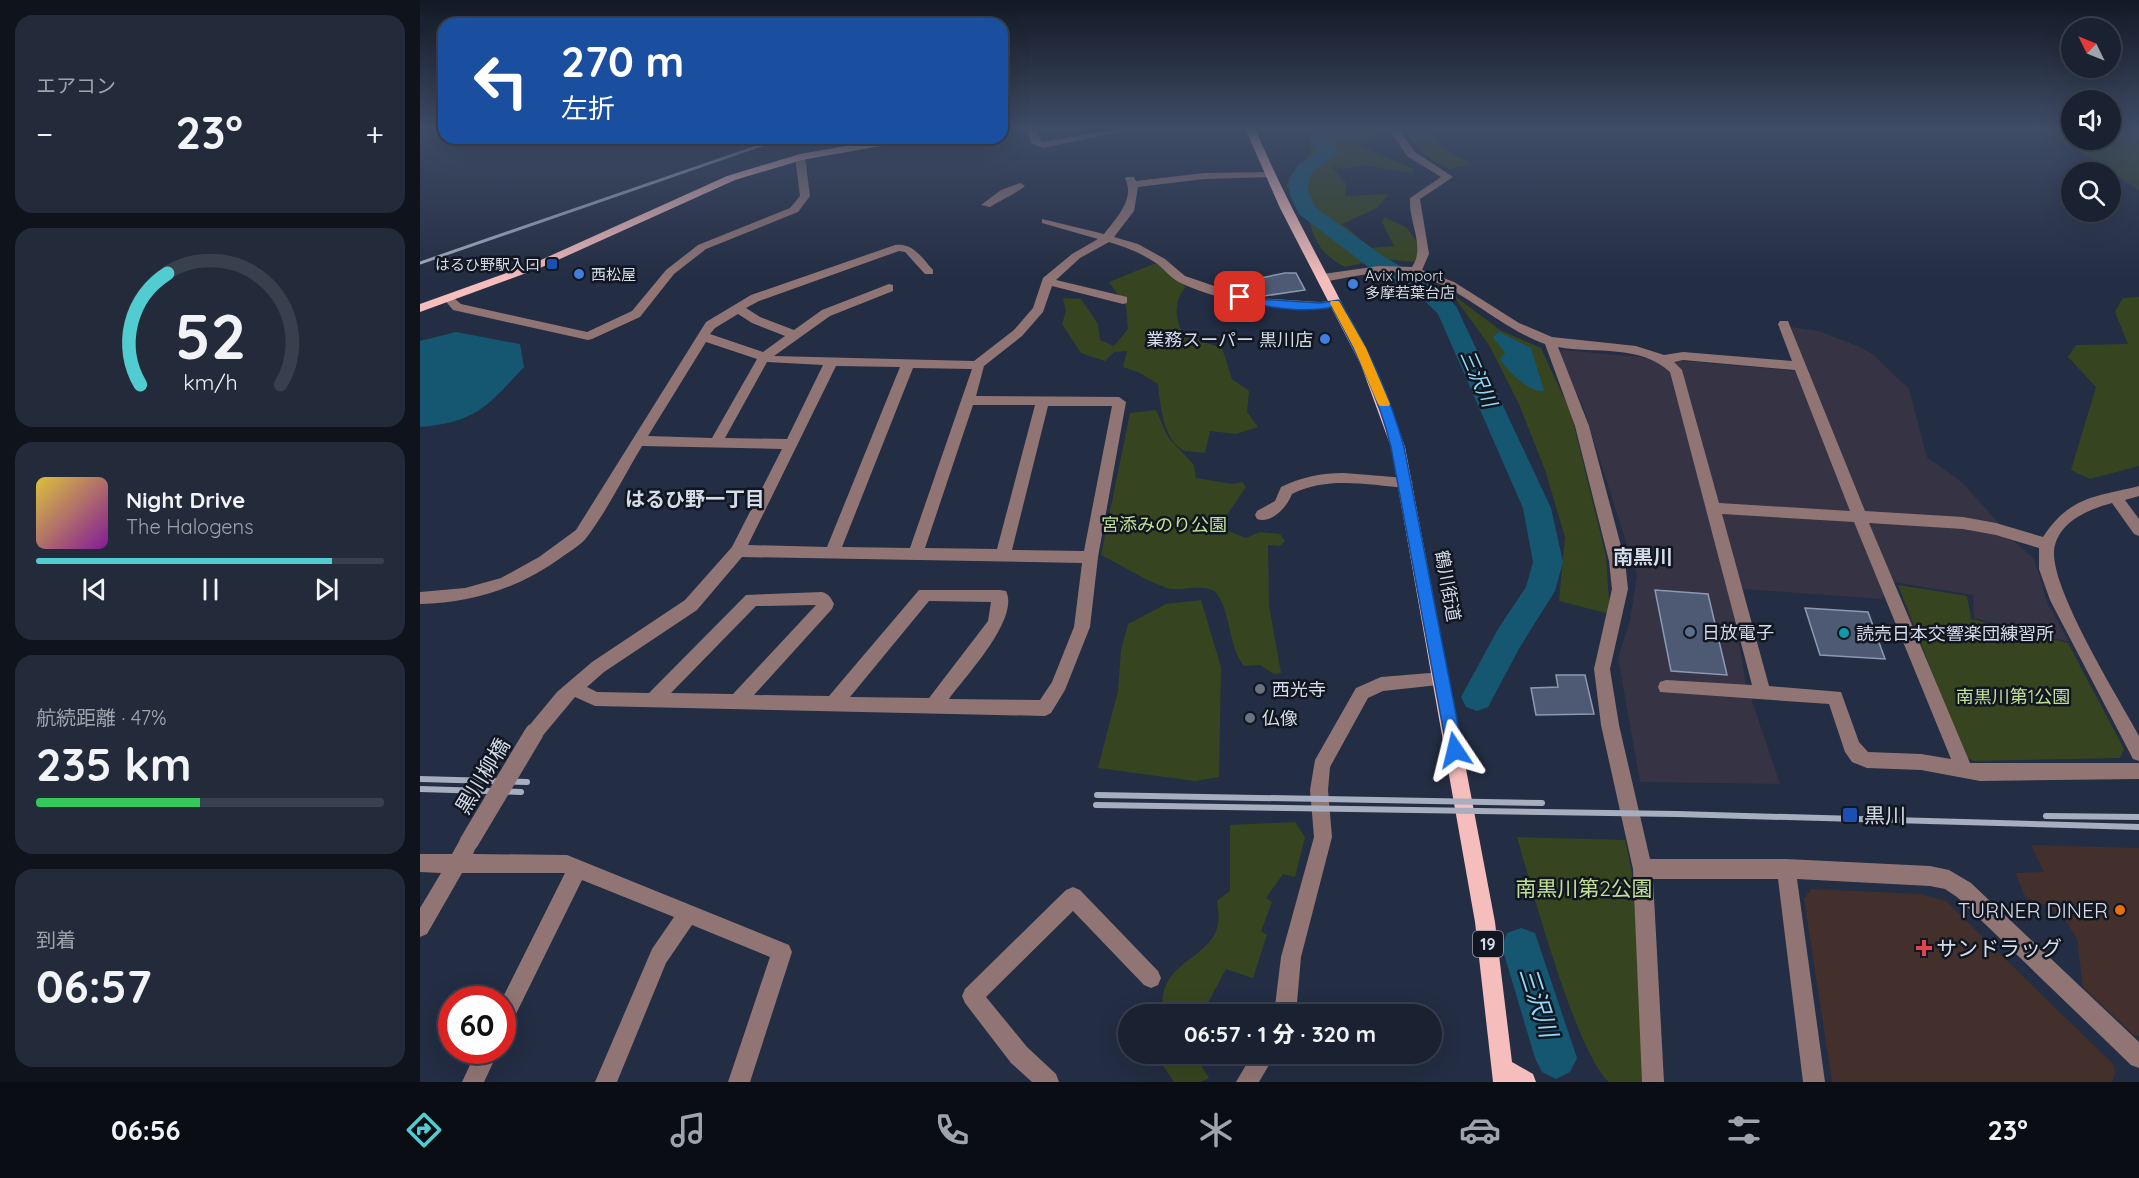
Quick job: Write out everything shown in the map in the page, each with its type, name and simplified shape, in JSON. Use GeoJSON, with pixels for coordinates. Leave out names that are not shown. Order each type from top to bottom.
{"type":"FeatureCollection","features":[{"type":"Feature","properties":{"kind":"main road"},"geometry":{"type":"LineString","coordinates":[[420,308],[536,266],[690,194],[730,178]]}},
{"type":"Feature","properties":{"kind":"main road","name":"鶴川街道"},"geometry":{"type":"LineString","coordinates":[[1270,178],[1336,303],[1382,397],[1406,483],[1485,921],[1503,1075]]}},
{"type":"Feature","properties":{"kind":"main road"},"geometry":{"type":"LineString","coordinates":[[1503,1075],[1525,1082]]}},
{"type":"Feature","properties":{"kind":"street"},"geometry":{"type":"LineString","coordinates":[[449,298],[458,307],[588,336],[636,314],[670,272],[702,247],[794,210],[805,196],[803,178]]}},
{"type":"Feature","properties":{"kind":"street"},"geometry":{"type":"LineString","coordinates":[[705,337],[774,360],[977,364],[1018,333],[1038,309],[1047,281],[1076,256],[1105,240],[1129,211],[1132,181],[1168,178]]}},
{"type":"Feature","properties":{"kind":"street"},"geometry":{"type":"LineString","coordinates":[[1413,271],[1423,262],[1425,253],[1414,206],[1415,198],[1446,178]]}},
{"type":"Feature","properties":{"kind":"street"},"geometry":{"type":"LineString","coordinates":[[986,205],[1005,192],[1020,186]]}},
{"type":"Feature","properties":{"kind":"street"},"geometry":{"type":"LineString","coordinates":[[1046,221],[1105,240],[1134,246],[1161,261],[1181,278],[1222,293],[1258,302],[1320,306],[1336,303]]}},
{"type":"Feature","properties":{"kind":"street"},"geometry":{"type":"LineString","coordinates":[[420,598],[450,599],[480,593],[520,576],[556,555],[581,534],[705,337],[710,325],[755,298],[814,275],[836,271],[899,247],[909,250],[929,272]]}},
{"type":"Feature","properties":{"kind":"street"},"geometry":{"type":"LineString","coordinates":[[1323,278],[1375,271],[1413,271],[1451,284],[1509,324],[1550,341],[1644,352],[1665,358],[1683,356],[1800,366]]}},
{"type":"Feature","properties":{"kind":"street"},"geometry":{"type":"LineString","coordinates":[[1047,281],[1123,300]]}},
{"type":"Feature","properties":{"kind":"street"},"geometry":{"type":"LineString","coordinates":[[716,442],[764,357],[826,313],[889,288]]}},
{"type":"Feature","properties":{"kind":"street"},"geometry":{"type":"LineString","coordinates":[[737,308],[756,320],[795,335]]}},
{"type":"Feature","properties":{"kind":"street"},"geometry":{"type":"LineString","coordinates":[[1784,324],[1859,516],[1965,772]]}},
{"type":"Feature","properties":{"kind":"street"},"geometry":{"type":"LineString","coordinates":[[1550,341],[1582,426],[1617,561],[1620,589],[1602,669],[1610,725],[1643,869],[1653,1082]]}},
{"type":"Feature","properties":{"kind":"street"},"geometry":{"type":"LineString","coordinates":[[1665,358],[1676,370],[1762,692]]}},
{"type":"Feature","properties":{"kind":"street","name":"黒川柳橋"},"geometry":{"type":"LineString","coordinates":[[420,927],[534,733],[574,688],[617,654],[691,605],[738,550],[832,361]]}},
{"type":"Feature","properties":{"kind":"street"},"geometry":{"type":"LineString","coordinates":[[832,554],[909,362]]}},
{"type":"Feature","properties":{"kind":"street"},"geometry":{"type":"LineString","coordinates":[[916,554],[979,368],[977,364]]}},
{"type":"Feature","properties":{"kind":"street"},"geometry":{"type":"LineString","coordinates":[[574,688],[595,699],[738,700],[1045,708],[1059,685],[1082,627],[1090,557],[1119,402],[968,400]]}},
{"type":"Feature","properties":{"kind":"street"},"geometry":{"type":"LineString","coordinates":[[1003,556],[1043,401]]}},
{"type":"Feature","properties":{"kind":"street"},"geometry":{"type":"LineString","coordinates":[[640,441],[791,444]]}},
{"type":"Feature","properties":{"kind":"street"},"geometry":{"type":"LineString","coordinates":[[1262,515],[1281,504],[1286,491],[1311,480],[1327,477],[1406,483]]}},
{"type":"Feature","properties":{"kind":"street"},"geometry":{"type":"LineString","coordinates":[[2139,491],[2073,512],[2052,533],[2048,544],[2047,569],[2051,585],[2139,753]]}},
{"type":"Feature","properties":{"kind":"street"},"geometry":{"type":"LineString","coordinates":[[2115,497],[2139,530]]}},
{"type":"Feature","properties":{"kind":"street"},"geometry":{"type":"LineString","coordinates":[[1713,508],[1963,524],[1996,529],[2048,544]]}},
{"type":"Feature","properties":{"kind":"street"},"geometry":{"type":"LineString","coordinates":[[738,550],[832,554],[1090,557]]}},
{"type":"Feature","properties":{"kind":"street"},"geometry":{"type":"LineString","coordinates":[[834,703],[925,595],[1000,596],[996,623],[934,705]]}},
{"type":"Feature","properties":{"kind":"street"},"geometry":{"type":"LineString","coordinates":[[654,699],[752,600],[822,598],[826,604],[738,700]]}},
{"type":"Feature","properties":{"kind":"street"},"geometry":{"type":"LineString","coordinates":[[1287,1004],[1291,957],[1323,837],[1319,790],[1321,766],[1362,693],[1381,684],[1442,679]]}},
{"type":"Feature","properties":{"kind":"street"},"geometry":{"type":"LineString","coordinates":[[1666,687],[1835,697],[1851,746],[1858,756],[1867,760],[1921,762],[1965,772],[2139,771]]}},
{"type":"Feature","properties":{"kind":"street"},"geometry":{"type":"LineString","coordinates":[[420,863],[567,864],[782,952],[739,1082]]}},
{"type":"Feature","properties":{"kind":"street"},"geometry":{"type":"LineString","coordinates":[[516,993],[578,868]]}},
{"type":"Feature","properties":{"kind":"street"},"geometry":{"type":"LineString","coordinates":[[1643,869],[1786,869],[1930,876],[1949,880],[1964,890],[2139,1057]]}},
{"type":"Feature","properties":{"kind":"street"},"geometry":{"type":"LineString","coordinates":[[1786,869],[1814,1082]]}},
{"type":"Feature","properties":{"kind":"street"},"geometry":{"type":"LineString","coordinates":[[1048,1082],[1019,1055],[972,996],[1073,897],[1151,978]]}},
{"type":"Feature","properties":{"kind":"street"},"geometry":{"type":"LineString","coordinates":[[606,1082],[659,956],[687,915]]}},
{"type":"Feature","properties":{"kind":"street"},"geometry":{"type":"LineString","coordinates":[[473,1082],[481,1064]]}},
{"type":"Feature","properties":{"kind":"street"},"geometry":{"type":"LineString","coordinates":[[1247,1082],[1258,1064]]}},
{"type":"Feature","properties":{"kind":"shaded area"},"geometry":{"type":"Polygon","coordinates":[[[1791,327],[1819,331],[1858,346],[1874,355],[1909,389],[1927,457],[1963,483],[2016,543],[2034,559],[2048,604],[2069,642],[1974,618],[1973,595],[1881,580],[1885,594],[1881,599],[1729,588],[1746,683],[1780,784],[1640,782],[1618,658],[1630,620],[1637,576],[1583,407],[1558,353],[1563,350],[1809,372],[1791,327]]]}},
{"type":"Feature","properties":{"kind":"shaded area"},"geometry":{"type":"Polygon","coordinates":[[[2031,845],[2139,848],[2139,1036],[2134,1035],[2083,987],[2077,939],[2065,920],[2048,906],[2026,898],[2015,873],[2044,872],[2031,845]]]}},
{"type":"Feature","properties":{"kind":"shaded area"},"geometry":{"type":"Polygon","coordinates":[[[1811,889],[1920,894],[1946,901],[2114,1065],[2115,1074],[2112,1082],[1832,1082],[1804,899],[1811,889]]]}},
{"type":"Feature","properties":{"kind":"green space"},"geometry":{"type":"Polygon","coordinates":[[[1291,178],[1341,178],[1346,184],[1345,196],[1389,194],[1377,208],[1342,224],[1371,248],[1394,246],[1382,222],[1384,217],[1407,228],[1423,251],[1415,262],[1383,259],[1345,267],[1320,247],[1301,204],[1286,186],[1291,178]]]}},
{"type":"Feature","properties":{"kind":"green space"},"geometry":{"type":"Polygon","coordinates":[[[2121,178],[2139,178],[2139,190],[2121,178]]]}},
{"type":"Feature","properties":{"kind":"green space"},"geometry":{"type":"Polygon","coordinates":[[[1156,263],[1186,287],[1177,305],[1183,335],[1222,348],[1232,379],[1249,391],[1247,412],[1258,427],[1236,434],[1210,431],[1205,453],[1186,451],[1172,440],[1164,422],[1158,384],[1140,373],[1123,367],[1127,351],[1114,352],[1105,361],[1081,353],[1062,324],[1066,311],[1063,298],[1081,299],[1098,324],[1100,340],[1114,346],[1128,329],[1126,306],[1109,282],[1156,263]]]}},
{"type":"Feature","properties":{"kind":"green space"},"geometry":{"type":"Polygon","coordinates":[[[1452,294],[1500,330],[1541,348],[1571,413],[1606,556],[1610,614],[1559,601],[1565,537],[1545,470],[1519,404],[1489,345],[1452,294]]]}},
{"type":"Feature","properties":{"kind":"green space"},"geometry":{"type":"Polygon","coordinates":[[[2139,297],[2139,466],[2090,479],[2071,470],[2096,387],[2068,357],[2076,345],[2128,344],[2115,312],[2123,298],[2139,297]]]}},
{"type":"Feature","properties":{"kind":"green space","name":"宮添みのり公園"},"geometry":{"type":"Polygon","coordinates":[[[1156,410],[1168,437],[1194,465],[1196,478],[1232,484],[1243,482],[1246,487],[1222,522],[1228,531],[1246,538],[1260,532],[1280,534],[1285,541],[1280,546],[1268,545],[1269,606],[1281,673],[1274,674],[1260,665],[1244,666],[1235,649],[1222,603],[1213,591],[1202,588],[1172,589],[1165,587],[1101,555],[1130,413],[1156,410]]]}},
{"type":"Feature","properties":{"kind":"green space","name":"南黒川第1公園"},"geometry":{"type":"Polygon","coordinates":[[[1898,585],[1967,596],[1971,619],[2068,643],[2124,749],[2120,758],[1974,761],[1965,757],[1898,585]]]}},
{"type":"Feature","properties":{"kind":"green space"},"geometry":{"type":"Polygon","coordinates":[[[1201,600],[1221,667],[1219,777],[1195,781],[1098,768],[1118,691],[1121,650],[1128,624],[1166,604],[1201,600]]]}},
{"type":"Feature","properties":{"kind":"green space"},"geometry":{"type":"Polygon","coordinates":[[[1295,822],[1305,837],[1295,877],[1283,874],[1266,898],[1272,902],[1261,931],[1267,935],[1253,978],[1226,969],[1207,1004],[1163,1004],[1167,983],[1174,973],[1203,948],[1217,928],[1219,918],[1217,901],[1230,891],[1230,825],[1295,822]]]}},
{"type":"Feature","properties":{"kind":"green space","name":"南黒川第2公園"},"geometry":{"type":"Polygon","coordinates":[[[1517,837],[1625,840],[1638,930],[1642,1082],[1609,1082],[1596,1065],[1582,1038],[1556,967],[1517,837]]]}},
{"type":"Feature","properties":{"kind":"green space"},"geometry":{"type":"Polygon","coordinates":[[[1162,1064],[1202,1064],[1209,1078],[1200,1082],[1174,1082],[1162,1064]]]}},
{"type":"Feature","properties":{"kind":"water"},"geometry":{"type":"Polygon","coordinates":[[[456,332],[520,344],[524,367],[480,410],[455,421],[420,427],[420,341],[456,332]]]}},
{"type":"Feature","properties":{"kind":"water"},"geometry":{"type":"Polygon","coordinates":[[[1499,332],[1531,348],[1544,391],[1526,385],[1503,364],[1500,359],[1505,353],[1493,337],[1499,332]]]}},
{"type":"Feature","properties":{"kind":"building"},"geometry":{"type":"Polygon","coordinates":[[[1296,273],[1305,290],[1264,296],[1256,279],[1296,273]]]}},
{"type":"Feature","properties":{"kind":"building","name":"日放電子"},"geometry":{"type":"Polygon","coordinates":[[[1655,590],[1708,594],[1727,675],[1671,671],[1655,590]]]}},
{"type":"Feature","properties":{"kind":"building","name":"読売日本交響楽団練習所"},"geometry":{"type":"Polygon","coordinates":[[[1805,608],[1868,612],[1885,659],[1820,655],[1805,608]]]}},
{"type":"Feature","properties":{"kind":"building"},"geometry":{"type":"Polygon","coordinates":[[[1556,675],[1585,675],[1594,714],[1536,715],[1531,688],[1558,687],[1556,675]]]}},
{"type":"Feature","properties":{"kind":"waterway","name":"三沢川"},"geometry":{"type":"LineString","coordinates":[[1299,178],[1298,190],[1306,210],[1375,261],[1430,293],[1448,311],[1537,508],[1546,542],[1548,562],[1540,591],[1509,638],[1477,697]]}},
{"type":"Feature","properties":{"kind":"waterway","name":"三沢川"},"geometry":{"type":"LineString","coordinates":[[1521,947],[1556,1058]]}},
{"type":"Feature","properties":{"kind":"railway"},"geometry":{"type":"LineString","coordinates":[[420,263],[665,178]]}},
{"type":"Feature","properties":{"kind":"railway"},"geometry":{"type":"LineString","coordinates":[[420,779],[527,782]]}},
{"type":"Feature","properties":{"kind":"railway"},"geometry":{"type":"LineString","coordinates":[[420,789],[521,792]]}},
{"type":"Feature","properties":{"kind":"railway"},"geometry":{"type":"LineString","coordinates":[[1097,795],[1542,803]]}},
{"type":"Feature","properties":{"kind":"railway"},"geometry":{"type":"LineString","coordinates":[[1096,805],[1677,814],[2139,827]]}},
{"type":"Feature","properties":{"kind":"railway"},"geometry":{"type":"LineString","coordinates":[[2046,816],[2139,817]]}},
{"type":"Feature","properties":{"kind":"slow traffic"},"geometry":{"type":"LineString","coordinates":[[1335,303],[1360,348],[1384,404]]}},
{"type":"Feature","properties":{"kind":"place","name":"はるひ野駅入口"},"geometry":{"type":"Point","coordinates":[552,264]}},
{"type":"Feature","properties":{"kind":"place","name":"西松屋"},"geometry":{"type":"Point","coordinates":[579,274]}},
{"type":"Feature","properties":{"kind":"place","name":"Avix Import 多摩若葉台店"},"geometry":{"type":"Point","coordinates":[1353,284]}},
{"type":"Feature","properties":{"kind":"place","name":"業務スーパー 黒川店"},"geometry":{"type":"Point","coordinates":[1325,339]}},
{"type":"Feature","properties":{"kind":"place","name":"日放電子"},"geometry":{"type":"Point","coordinates":[1690,632]}},
{"type":"Feature","properties":{"kind":"place","name":"読売日本交響楽団練習所"},"geometry":{"type":"Point","coordinates":[1844,633]}},
{"type":"Feature","properties":{"kind":"place","name":"西光寺"},"geometry":{"type":"Point","coordinates":[1260,689]}},
{"type":"Feature","properties":{"kind":"place","name":"仏像"},"geometry":{"type":"Point","coordinates":[1250,718]}},
{"type":"Feature","properties":{"kind":"place","name":"黒川"},"geometry":{"type":"Point","coordinates":[1850,815]}},
{"type":"Feature","properties":{"kind":"place","name":"TURNER DINER"},"geometry":{"type":"Point","coordinates":[2120,910]}},
{"type":"Feature","properties":{"kind":"place","name":"サンドラッグ"},"geometry":{"type":"Point","coordinates":[1924,948]}},
{"type":"Feature","properties":{"kind":"district","name":"はるひ野一丁目"},"geometry":{"type":"Point","coordinates":[695,498]}},
{"type":"Feature","properties":{"kind":"district","name":"南黒川"},"geometry":{"type":"Point","coordinates":[1643,556]}},
{"type":"Feature","properties":{"kind":"route"},"geometry":{"type":"LineString","coordinates":[[1240,297],[1258,302],[1320,306],[1336,303],[1360,348],[1390,417],[1398,447],[1455,750]]}}]}
